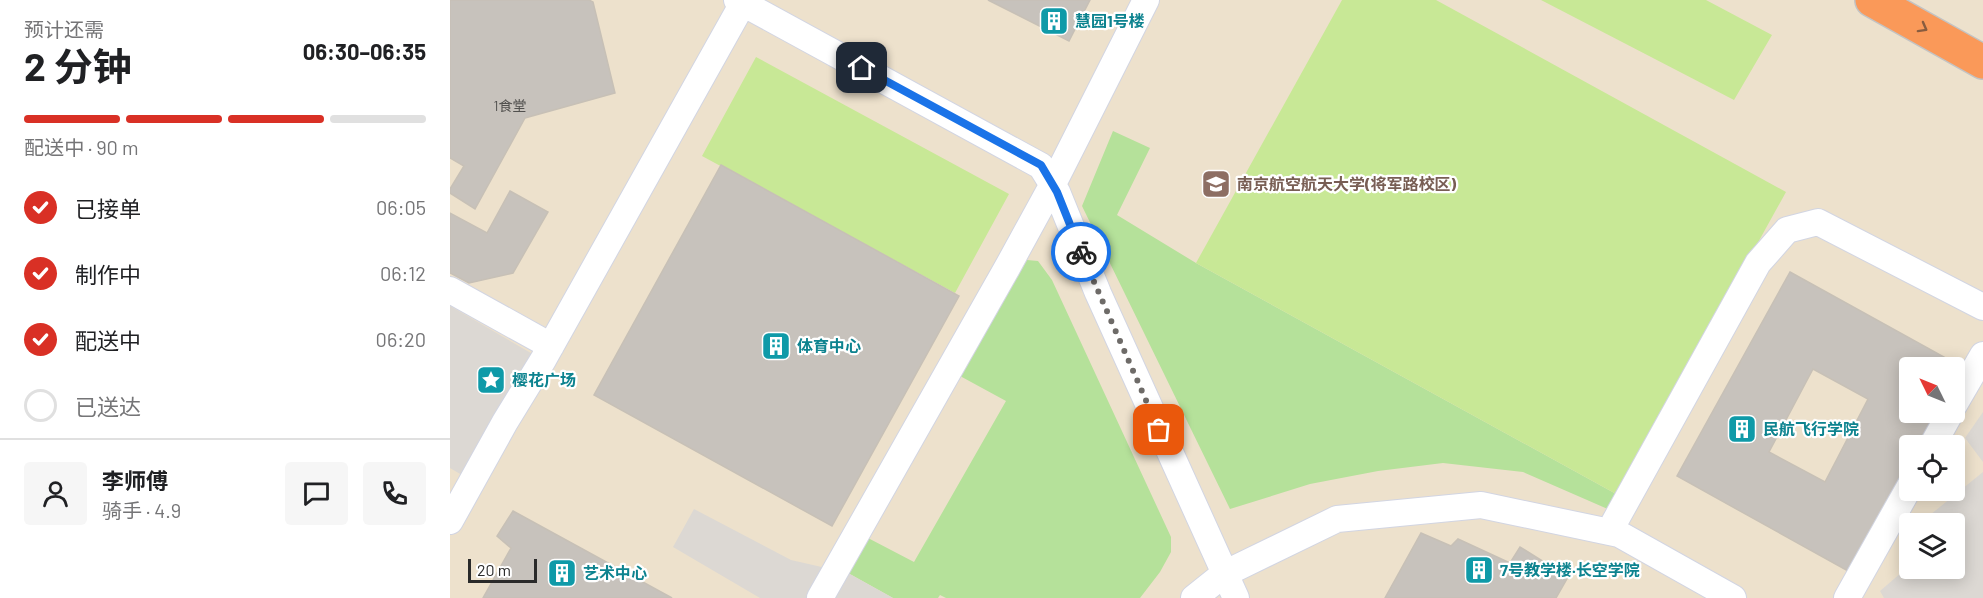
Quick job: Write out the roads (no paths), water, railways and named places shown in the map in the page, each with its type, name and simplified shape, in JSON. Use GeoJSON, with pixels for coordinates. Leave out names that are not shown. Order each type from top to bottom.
{"type":"FeatureCollection","features":[{"type":"Feature","properties":{"kind":"highway"},"geometry":{"type":"LineString","coordinates":[[1872,0],[1983,62]]}},
{"type":"Feature","properties":{"kind":"lane"},"geometry":{"type":"LineString","coordinates":[[820,598],[1053,184],[1146,0]]}},
{"type":"Feature","properties":{"kind":"lane"},"geometry":{"type":"LineString","coordinates":[[450,521],[457,493],[505,422],[551,346],[740,2],[1041,165],[1053,184],[1098,293],[1236,598]]}},
{"type":"Feature","properties":{"kind":"lane"},"geometry":{"type":"LineString","coordinates":[[1609,532],[1758,263],[1787,230],[1818,222],[1983,307]]}},
{"type":"Feature","properties":{"kind":"lane"},"geometry":{"type":"LineString","coordinates":[[450,290],[551,346]]}},
{"type":"Feature","properties":{"kind":"lane"},"geometry":{"type":"LineString","coordinates":[[1965,386],[1983,354]]}},
{"type":"Feature","properties":{"kind":"lane"},"geometry":{"type":"LineString","coordinates":[[1847,598],[1902,501]]}},
{"type":"Feature","properties":{"kind":"lane"},"geometry":{"type":"LineString","coordinates":[[1194,598],[1224,574],[1337,519],[1480,505],[1619,534],[1728,597]]}},
{"type":"Feature","properties":{"kind":"place","name":"慧园1号楼"},"geometry":{"type":"Point","coordinates":[1054,21]}},
{"type":"Feature","properties":{"kind":"place","name":"南京航空航天大学(将军路校区)"},"geometry":{"type":"Point","coordinates":[1216,184]}},
{"type":"Feature","properties":{"kind":"place","name":"体育中心"},"geometry":{"type":"Point","coordinates":[776,346]}},
{"type":"Feature","properties":{"kind":"place","name":"樱花广场"},"geometry":{"type":"Point","coordinates":[491,380]}},
{"type":"Feature","properties":{"kind":"place","name":"民航飞行学院"},"geometry":{"type":"Point","coordinates":[1742,429]}},
{"type":"Feature","properties":{"kind":"place","name":"7号教学楼·长空学院"},"geometry":{"type":"Point","coordinates":[1479,570]}},
{"type":"Feature","properties":{"kind":"place","name":"艺术中心"},"geometry":{"type":"Point","coordinates":[562,573]}}]}
